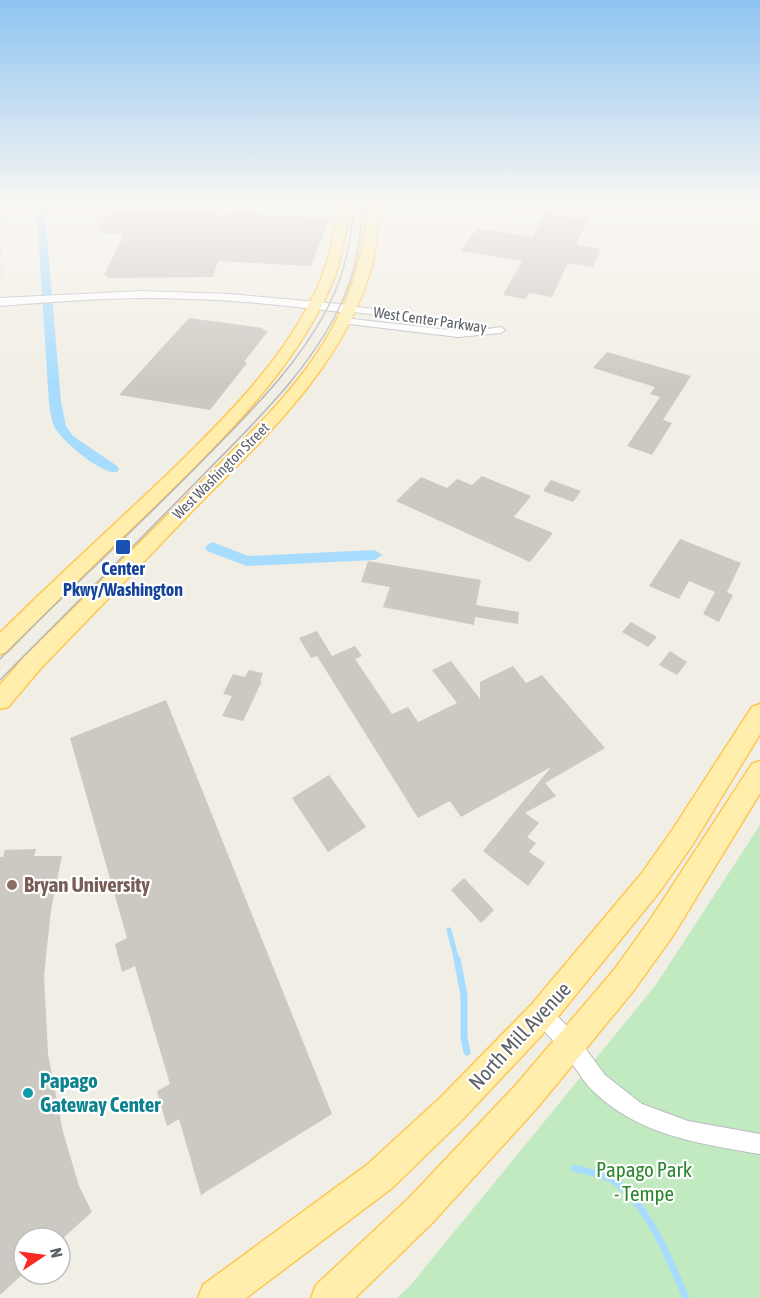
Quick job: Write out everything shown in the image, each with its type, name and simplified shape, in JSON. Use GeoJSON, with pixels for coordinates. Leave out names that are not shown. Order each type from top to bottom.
{"type":"FeatureCollection","features":[{"type":"Feature","properties":{"kind":"main road","name":"West Washington Street"},"geometry":{"type":"LineString","coordinates":[[0,646],[238,414],[276,367],[312,312],[334,263]]}},
{"type":"Feature","properties":{"kind":"main road","name":"West Washington Street"},"geometry":{"type":"LineString","coordinates":[[0,700],[51,643],[276,416],[310,375],[347,315],[367,263]]}},
{"type":"Feature","properties":{"kind":"main road","name":"North Mill Avenue"},"geometry":{"type":"LineString","coordinates":[[216,1298],[380,1176],[452,1108],[542,1014],[651,882],[682,838],[760,714]]}},
{"type":"Feature","properties":{"kind":"main road"},"geometry":{"type":"LineString","coordinates":[[329,1298],[420,1211],[526,1097],[624,980],[662,927],[760,772]]}},
{"type":"Feature","properties":{"kind":"street","name":"West Center Parkway"},"geometry":{"type":"LineString","coordinates":[[0,310],[92,300]]}},
{"type":"Feature","properties":{"kind":"street","name":"West Center Parkway"},"geometry":{"type":"LineString","coordinates":[[0,302],[92,300],[169,304],[462,322],[501,330],[458,333],[347,315]]}},
{"type":"Feature","properties":{"kind":"street"},"geometry":{"type":"LineString","coordinates":[[542,1014],[570,1044],[598,1082],[636,1112],[688,1131],[760,1144]]}},
{"type":"Feature","properties":{"kind":"green space","name":"Papago Park - Tempe"},"geometry":{"type":"Polygon","coordinates":[[[760,825],[760,1298],[397,1298],[410,1286],[655,986],[760,825]]]}},
{"type":"Feature","properties":{"kind":"building"},"geometry":{"type":"Polygon","coordinates":[[[110,263],[218,263],[213,277],[107,278],[108,275],[104,275],[110,263]]]}},
{"type":"Feature","properties":{"kind":"building"},"geometry":{"type":"Polygon","coordinates":[[[247,263],[312,263],[311,266],[247,263]]]}},
{"type":"Feature","properties":{"kind":"building"},"geometry":{"type":"Polygon","coordinates":[[[521,263],[595,263],[593,267],[568,263],[552,297],[529,293],[525,299],[503,295],[521,263]]]}},
{"type":"Feature","properties":{"kind":"building"},"geometry":{"type":"Polygon","coordinates":[[[189,318],[263,328],[262,330],[268,331],[244,362],[247,363],[210,410],[119,395],[189,318]]]}},
{"type":"Feature","properties":{"kind":"building"},"geometry":{"type":"Polygon","coordinates":[[[607,352],[691,376],[663,420],[672,423],[652,455],[627,446],[660,397],[650,394],[655,387],[593,368],[607,352]]]}},
{"type":"Feature","properties":{"kind":"building"},"geometry":{"type":"Polygon","coordinates":[[[482,476],[531,496],[514,517],[553,533],[530,562],[396,501],[421,477],[447,488],[457,479],[472,485],[482,476]]]}},
{"type":"Feature","properties":{"kind":"building"},"geometry":{"type":"Polygon","coordinates":[[[551,480],[581,491],[573,502],[543,491],[551,480]]]}},
{"type":"Feature","properties":{"kind":"building"},"geometry":{"type":"Polygon","coordinates":[[[680,539],[741,563],[727,592],[733,595],[719,622],[703,614],[715,592],[689,581],[679,599],[649,586],[680,539]]]}},
{"type":"Feature","properties":{"kind":"building"},"geometry":{"type":"Polygon","coordinates":[[[368,561],[481,580],[476,605],[519,612],[518,624],[475,617],[474,625],[383,607],[390,587],[361,582],[368,561]]]}},
{"type":"Feature","properties":{"kind":"building"},"geometry":{"type":"Polygon","coordinates":[[[631,622],[657,637],[648,647],[622,632],[631,622]]]}},
{"type":"Feature","properties":{"kind":"building"},"geometry":{"type":"Polygon","coordinates":[[[317,631],[332,656],[355,646],[362,656],[355,659],[392,714],[408,707],[418,722],[457,703],[432,670],[451,661],[480,699],[480,682],[513,666],[526,683],[542,675],[605,748],[545,783],[556,796],[525,813],[539,823],[527,837],[536,843],[529,852],[545,863],[528,886],[483,851],[551,767],[461,817],[450,801],[418,818],[317,656],[311,658],[299,638],[317,631]]]}},
{"type":"Feature","properties":{"kind":"building"},"geometry":{"type":"Polygon","coordinates":[[[670,651],[687,662],[677,675],[659,665],[670,651]]]}},
{"type":"Feature","properties":{"kind":"building"},"geometry":{"type":"Polygon","coordinates":[[[249,670],[263,673],[260,681],[262,681],[243,721],[222,716],[232,696],[223,694],[233,674],[245,677],[249,670]]]}},
{"type":"Feature","properties":{"kind":"building"},"geometry":{"type":"Polygon","coordinates":[[[166,700],[332,1114],[201,1195],[179,1119],[167,1126],[157,1091],[170,1084],[135,966],[122,972],[115,944],[127,938],[70,738],[166,700]]]}},
{"type":"Feature","properties":{"kind":"building"},"geometry":{"type":"Polygon","coordinates":[[[329,775],[366,827],[328,852],[292,798],[329,775]]]}},
{"type":"Feature","properties":{"kind":"building","name":"Papago Gateway Center"},"geometry":{"type":"Polygon","coordinates":[[[36,849],[34,856],[62,856],[51,910],[44,975],[48,1054],[63,1132],[79,1186],[92,1212],[72,1230],[72,1226],[12,1226],[12,1284],[0,1295],[0,857],[3,857],[5,850],[36,849]]]}},
{"type":"Feature","properties":{"kind":"building"},"geometry":{"type":"Polygon","coordinates":[[[464,878],[494,910],[481,923],[451,890],[464,878]]]}},
{"type":"Feature","properties":{"kind":"waterway"},"geometry":{"type":"LineString","coordinates":[[45,263],[55,402],[60,426],[69,439],[112,469]]}},
{"type":"Feature","properties":{"kind":"waterway"},"geometry":{"type":"LineString","coordinates":[[212,547],[247,561],[375,555]]}},
{"type":"Feature","properties":{"kind":"waterway"},"geometry":{"type":"LineString","coordinates":[[449,930],[457,961]]}},
{"type":"Feature","properties":{"kind":"waterway"},"geometry":{"type":"LineString","coordinates":[[457,959],[464,995],[464,1038],[467,1052]]}},
{"type":"Feature","properties":{"kind":"waterway"},"geometry":{"type":"LineString","coordinates":[[574,1168],[609,1178],[626,1191],[657,1234],[686,1298]]}},
{"type":"Feature","properties":{"kind":"tram line"},"geometry":{"type":"LineString","coordinates":[[0,659],[182,481],[258,403],[289,367],[316,328],[339,282],[344,263]]}},
{"type":"Feature","properties":{"kind":"tram line"},"geometry":{"type":"LineString","coordinates":[[0,680],[279,396],[312,354],[326,331],[345,295],[355,263]]}},
{"type":"Feature","properties":{"kind":"railway"},"geometry":{"type":"LineString","coordinates":[[0,263],[0,278]]}},
{"type":"Feature","properties":{"kind":"place","name":"Center Pkwy/Washington"},"geometry":{"type":"Point","coordinates":[123,547]}},
{"type":"Feature","properties":{"kind":"place","name":"Bryan University"},"geometry":{"type":"Point","coordinates":[12,885]}},
{"type":"Feature","properties":{"kind":"place","name":"Papago Gateway Center"},"geometry":{"type":"Point","coordinates":[28,1093]}}]}
